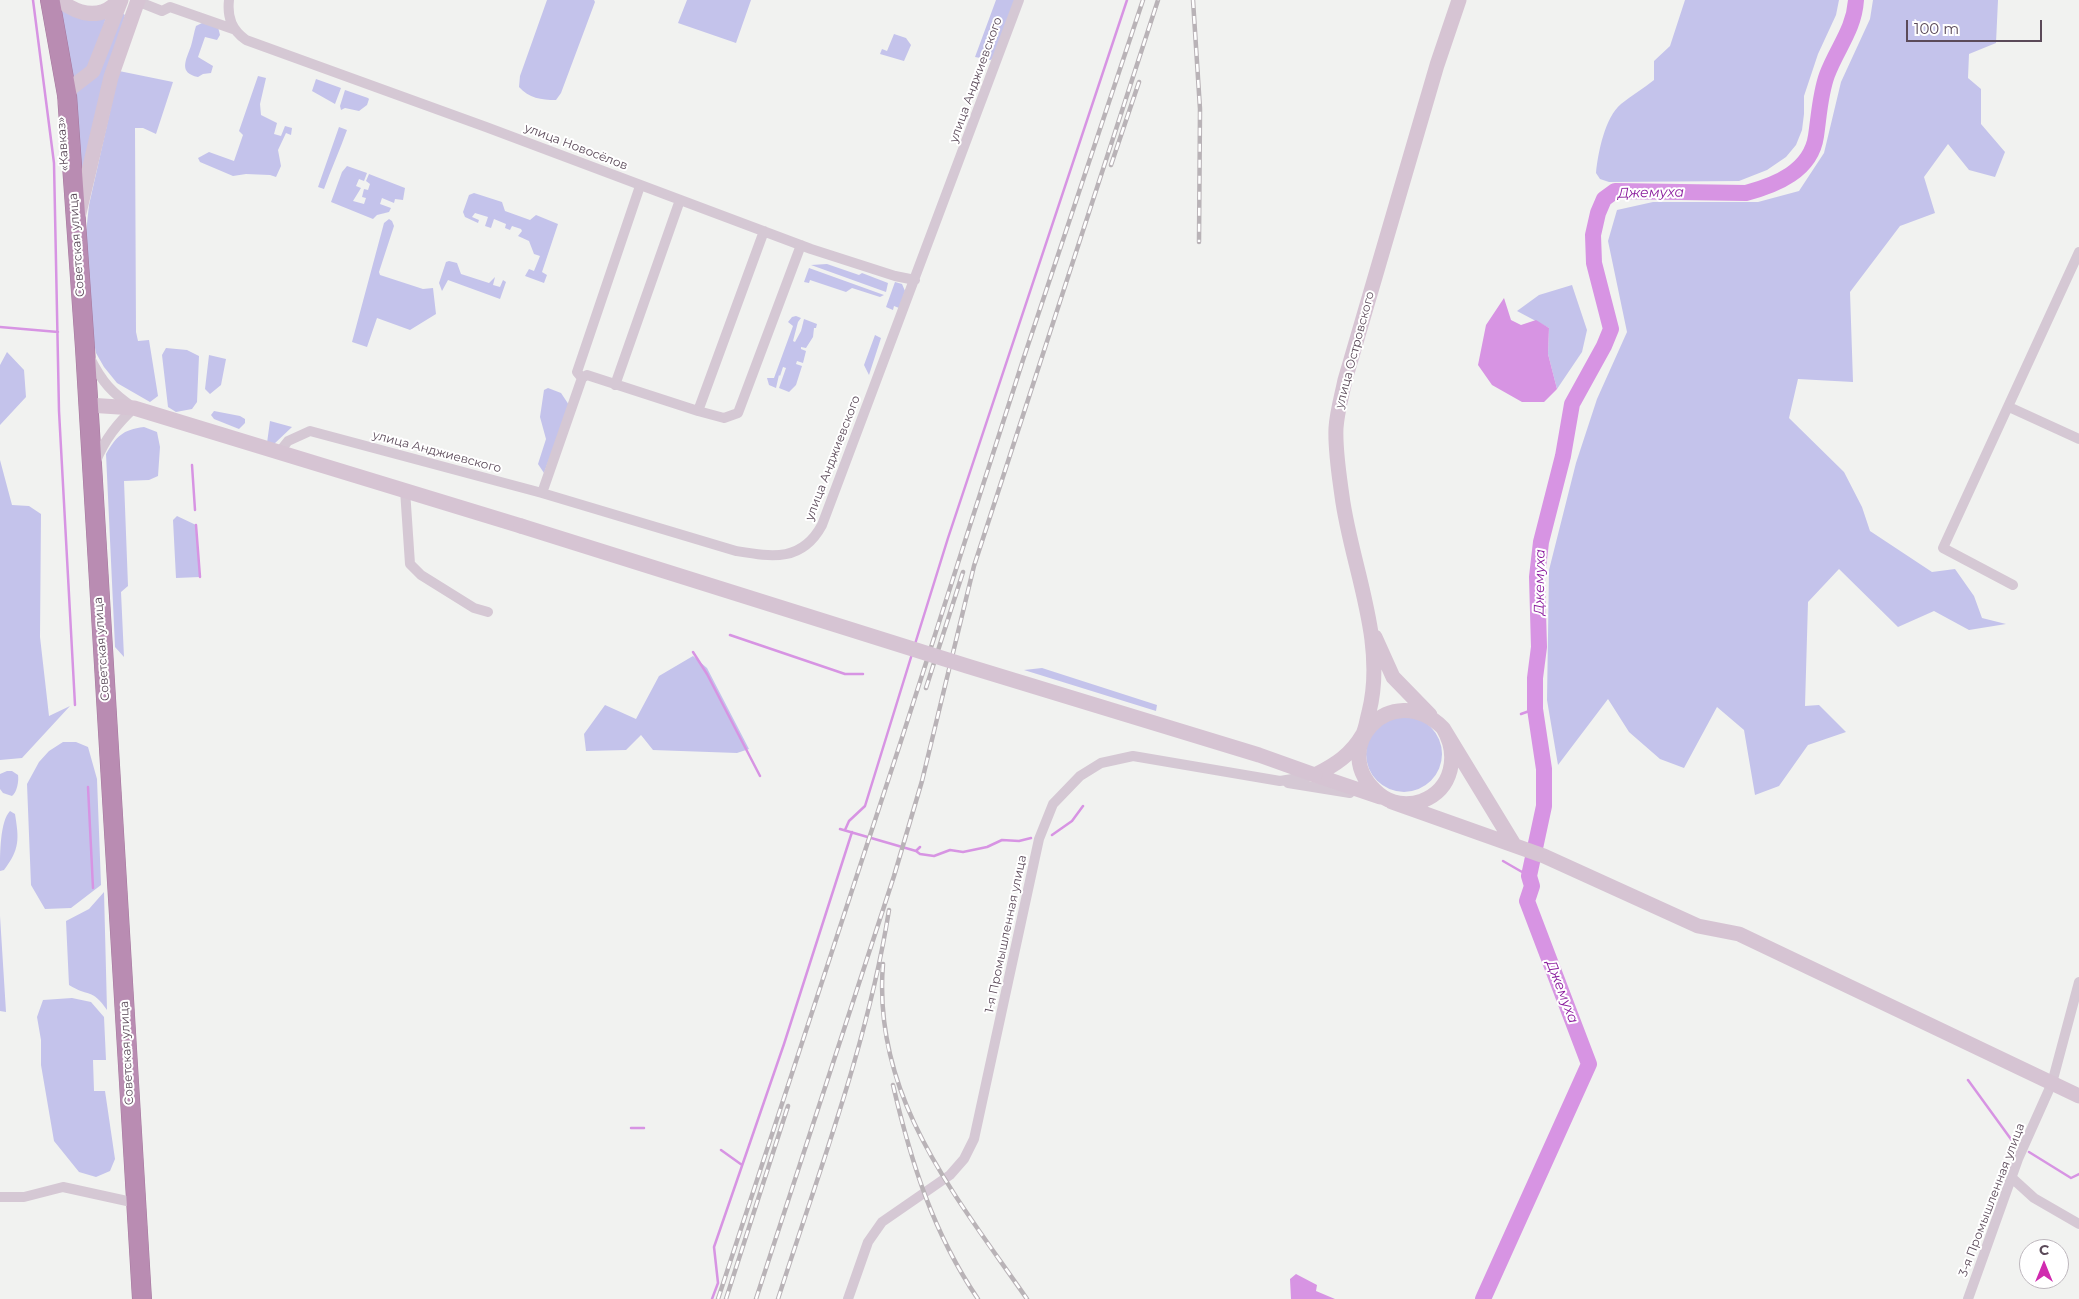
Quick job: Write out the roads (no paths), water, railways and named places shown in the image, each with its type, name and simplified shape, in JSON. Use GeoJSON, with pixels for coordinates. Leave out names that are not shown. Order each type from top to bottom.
{"type":"FeatureCollection","features":[{"type":"Feature","properties":{"kind":"highway","name":"«Кавказ»"},"geometry":{"type":"LineString","coordinates":[[43,0],[64,103],[76,359],[80,399],[88,405]]}},
{"type":"Feature","properties":{"kind":"highway","name":"Советская улица"},"geometry":{"type":"LineString","coordinates":[[50,0],[64,103],[85,348],[142,1299]]}},
{"type":"Feature","properties":{"kind":"street"},"geometry":{"type":"LineString","coordinates":[[59,0],[72,9],[88,14],[104,12],[120,0]]}},
{"type":"Feature","properties":{"kind":"street"},"geometry":{"type":"LineString","coordinates":[[64,103],[71,88],[93,71],[120,0]]}},
{"type":"Feature","properties":{"kind":"street"},"geometry":{"type":"LineString","coordinates":[[76,227],[111,78],[136,0]]}},
{"type":"Feature","properties":{"kind":"street","name":"улица Новосёлов"},"geometry":{"type":"LineString","coordinates":[[136,0],[162,11],[170,7],[233,29],[246,40],[263,47],[617,175],[640,186],[800,245],[895,276],[915,280]]}},
{"type":"Feature","properties":{"kind":"street"},"geometry":{"type":"LineString","coordinates":[[229,0],[229,16],[233,29]]}},
{"type":"Feature","properties":{"kind":"street","name":"улица Анджиевского"},"geometry":{"type":"LineString","coordinates":[[280,451],[288,441],[310,431],[542,493],[736,551],[760,555],[786,554],[805,547],[815,538],[822,525],[1020,0]]}},
{"type":"Feature","properties":{"kind":"street","name":"улица Островского"},"geometry":{"type":"LineString","coordinates":[[1315,775],[1336,765],[1346,757],[1364,733],[1372,699],[1374,675],[1368,621],[1342,498],[1336,428],[1345,380],[1434,74],[1459,0]]}},
{"type":"Feature","properties":{"kind":"street"},"geometry":{"type":"LineString","coordinates":[[582,378],[577,372],[640,186]]}},
{"type":"Feature","properties":{"kind":"street"},"geometry":{"type":"LineString","coordinates":[[615,385],[680,200]]}},
{"type":"Feature","properties":{"kind":"street"},"geometry":{"type":"LineString","coordinates":[[698,411],[764,231]]}},
{"type":"Feature","properties":{"kind":"street"},"geometry":{"type":"LineString","coordinates":[[542,493],[582,378],[586,375],[724,418],[738,413],[800,245]]}},
{"type":"Feature","properties":{"kind":"street"},"geometry":{"type":"LineString","coordinates":[[2013,585],[1942,548],[2009,407],[2079,252]]}},
{"type":"Feature","properties":{"kind":"street"},"geometry":{"type":"LineString","coordinates":[[85,348],[100,378],[116,396],[134,408]]}},
{"type":"Feature","properties":{"kind":"street"},"geometry":{"type":"LineString","coordinates":[[88,405],[134,408],[280,451],[967,666],[1259,755],[1515,844],[1698,926],[1739,934],[2079,1096]]}},
{"type":"Feature","properties":{"kind":"street"},"geometry":{"type":"LineString","coordinates":[[2009,407],[2079,439]]}},
{"type":"Feature","properties":{"kind":"street"},"geometry":{"type":"LineString","coordinates":[[91,471],[103,444],[118,423],[134,408]]}},
{"type":"Feature","properties":{"kind":"street"},"geometry":{"type":"LineString","coordinates":[[405,490],[410,564],[420,575],[474,608],[488,612]]}},
{"type":"Feature","properties":{"kind":"street"},"geometry":{"type":"LineString","coordinates":[[1368,621],[1393,677],[1440,725],[1515,844]]}},
{"type":"Feature","properties":{"kind":"street"},"geometry":{"type":"LineString","coordinates":[[1280,781],[1409,804],[1427,799],[1442,788],[1447,780],[1453,763],[1453,754],[1451,744],[1440,725],[1421,712],[1402,710],[1385,715],[1364,733],[1359,751],[1361,769],[1369,786],[1388,800]]}},
{"type":"Feature","properties":{"kind":"street","name":"1-я Промышленная улица"},"geometry":{"type":"LineString","coordinates":[[848,1299],[868,1242],[882,1222],[950,1175],[964,1159],[974,1140],[1039,839],[1052,804],[1080,776],[1101,763],[1133,756],[1280,781],[1315,775]]}},
{"type":"Feature","properties":{"kind":"street","name":"3-я Промышленная улица"},"geometry":{"type":"LineString","coordinates":[[1968,1299],[2018,1159],[2052,1083],[2079,982]]}},
{"type":"Feature","properties":{"kind":"street"},"geometry":{"type":"LineString","coordinates":[[2012,1178],[2034,1198],[2079,1224]]}},
{"type":"Feature","properties":{"kind":"street"},"geometry":{"type":"LineString","coordinates":[[0,1197],[24,1197],[63,1187],[136,1203]]}},
{"type":"Feature","properties":{"kind":"waterway"},"geometry":{"type":"LineString","coordinates":[[33,0],[54,163],[59,411],[75,705]]}},
{"type":"Feature","properties":{"kind":"waterway"},"geometry":{"type":"LineString","coordinates":[[915,644],[948,538],[1127,0]]}},
{"type":"Feature","properties":{"kind":"waterway","name":"Джемуха"},"geometry":{"type":"LineString","coordinates":[[1483,1299],[1589,1064],[1527,901],[1532,886],[1529,876],[1544,806],[1544,769],[1535,709],[1535,678],[1539,647],[1537,577],[1541,542],[1563,456],[1572,404],[1604,346],[1611,329],[1594,263],[1593,235],[1598,213],[1604,199],[1615,191],[1746,193],[1780,181],[1800,167],[1813,148],[1825,82],[1831,65],[1849,30],[1855,11],[1856,0]]}},
{"type":"Feature","properties":{"kind":"waterway"},"geometry":{"type":"LineString","coordinates":[[0,327],[58,332]]}},
{"type":"Feature","properties":{"kind":"waterway"},"geometry":{"type":"LineString","coordinates":[[192,465],[195,510]]}},
{"type":"Feature","properties":{"kind":"waterway"},"geometry":{"type":"LineString","coordinates":[[196,525],[200,577]]}},
{"type":"Feature","properties":{"kind":"waterway"},"geometry":{"type":"LineString","coordinates":[[730,635],[845,674],[863,674]]}},
{"type":"Feature","properties":{"kind":"waterway"},"geometry":{"type":"LineString","coordinates":[[693,652],[707,674],[760,776]]}},
{"type":"Feature","properties":{"kind":"waterway"},"geometry":{"type":"LineString","coordinates":[[845,830],[849,821],[865,806],[912,654]]}},
{"type":"Feature","properties":{"kind":"waterway"},"geometry":{"type":"LineString","coordinates":[[1521,714],[1535,709]]}},
{"type":"Feature","properties":{"kind":"waterway"},"geometry":{"type":"LineString","coordinates":[[88,787],[93,888]]}},
{"type":"Feature","properties":{"kind":"waterway"},"geometry":{"type":"LineString","coordinates":[[1052,835],[1072,821],[1083,806]]}},
{"type":"Feature","properties":{"kind":"waterway"},"geometry":{"type":"LineString","coordinates":[[840,829],[916,851],[920,847]]}},
{"type":"Feature","properties":{"kind":"waterway"},"geometry":{"type":"LineString","coordinates":[[712,1299],[718,1283],[714,1247],[784,1044],[852,832]]}},
{"type":"Feature","properties":{"kind":"waterway"},"geometry":{"type":"LineString","coordinates":[[916,851],[920,854],[934,856],[950,850],[963,852],[987,847],[1002,840],[1019,841],[1031,838]]}},
{"type":"Feature","properties":{"kind":"waterway"},"geometry":{"type":"LineString","coordinates":[[1503,861],[1529,876]]}},
{"type":"Feature","properties":{"kind":"waterway"},"geometry":{"type":"LineString","coordinates":[[1968,1080],[2016,1144]]}},
{"type":"Feature","properties":{"kind":"waterway"},"geometry":{"type":"LineString","coordinates":[[631,1128],[644,1128]]}},
{"type":"Feature","properties":{"kind":"waterway"},"geometry":{"type":"LineString","coordinates":[[721,1150],[742,1165]]}},
{"type":"Feature","properties":{"kind":"waterway"},"geometry":{"type":"LineString","coordinates":[[2029,1152],[2071,1178],[2079,1174]]}},
{"type":"Feature","properties":{"kind":"railway"},"geometry":{"type":"LineString","coordinates":[[718,1299],[901,741],[1023,360],[1143,0]]}},
{"type":"Feature","properties":{"kind":"railway"},"geometry":{"type":"LineString","coordinates":[[756,1299],[894,876],[922,781],[974,566],[1158,0]]}},
{"type":"Feature","properties":{"kind":"railway"},"geometry":{"type":"LineString","coordinates":[[1193,0],[1200,109],[1199,242]]}},
{"type":"Feature","properties":{"kind":"railway"},"geometry":{"type":"LineString","coordinates":[[1111,165],[1139,82]]}},
{"type":"Feature","properties":{"kind":"railway"},"geometry":{"type":"LineString","coordinates":[[926,688],[963,572]]}},
{"type":"Feature","properties":{"kind":"railway"},"geometry":{"type":"LineString","coordinates":[[778,1299],[826,1155],[869,1009],[889,910]]}},
{"type":"Feature","properties":{"kind":"railway"},"geometry":{"type":"LineString","coordinates":[[883,964],[883,1013],[891,1058],[905,1102],[924,1143],[947,1183],[1027,1299]]}},
{"type":"Feature","properties":{"kind":"railway"},"geometry":{"type":"LineString","coordinates":[[893,1085],[925,1196],[948,1249],[978,1299]]}},
{"type":"Feature","properties":{"kind":"railway"},"geometry":{"type":"LineString","coordinates":[[726,1299],[788,1106]]}}]}
